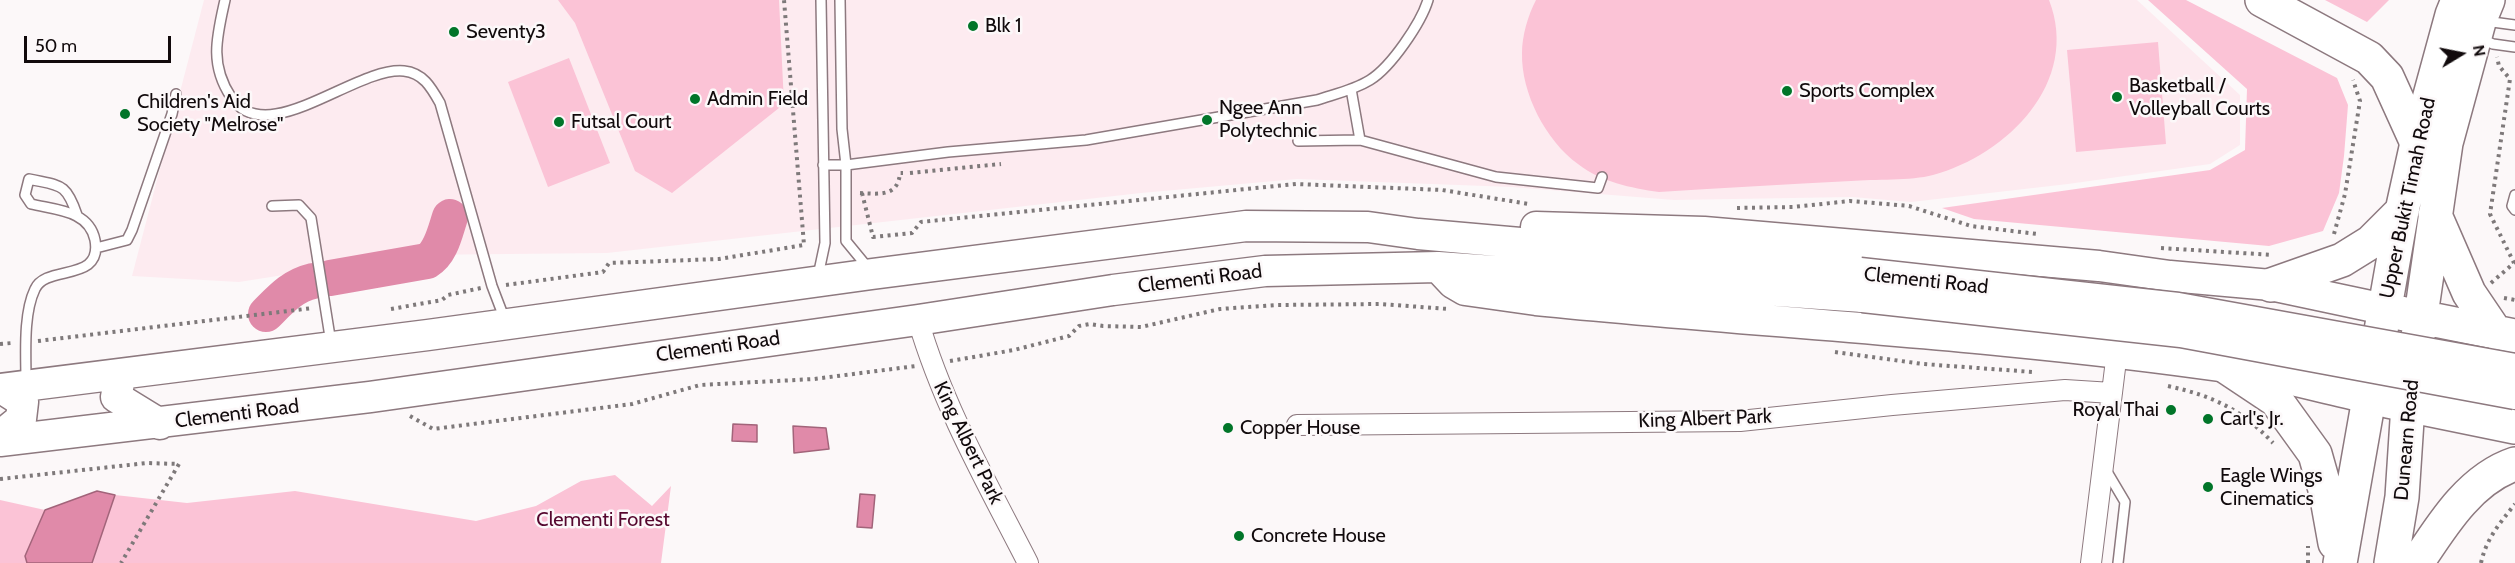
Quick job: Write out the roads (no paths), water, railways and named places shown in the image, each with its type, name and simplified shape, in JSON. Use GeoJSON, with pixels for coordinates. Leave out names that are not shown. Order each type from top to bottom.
{"type":"FeatureCollection","features":[{"type":"Feature","properties":{"kind":"highway"},"geometry":{"type":"LineString","coordinates":[[2262,0],[2368,58],[2387,77],[2416,143]]}},
{"type":"Feature","properties":{"kind":"highway","name":"Upper Bukit Timah Road"},"geometry":{"type":"LineString","coordinates":[[2339,563],[2416,143],[2452,15],[2480,23],[2446,143],[2421,318]]}},
{"type":"Feature","properties":{"kind":"highway"},"geometry":{"type":"LineString","coordinates":[[2271,285],[2343,260],[2371,243],[2402,212]]}},
{"type":"Feature","properties":{"kind":"highway"},"geometry":{"type":"LineString","coordinates":[[2435,215],[2469,293],[2506,334]]}},
{"type":"Feature","properties":{"kind":"highway"},"geometry":{"type":"LineString","coordinates":[[2384,309],[2506,334]]}},
{"type":"Feature","properties":{"kind":"highway","name":"Dunearn Road"},"geometry":{"type":"LineString","coordinates":[[2411,563],[2402,497],[2408,405],[2421,318]]}},
{"type":"Feature","properties":{"kind":"highway"},"geometry":{"type":"LineString","coordinates":[[2228,368],[2276,400],[2315,454],[2326,493],[2339,563]]}},
{"type":"Feature","properties":{"kind":"highway"},"geometry":{"type":"LineString","coordinates":[[2369,398],[2515,427]]}},
{"type":"Feature","properties":{"kind":"highway"},"geometry":{"type":"LineString","coordinates":[[2411,563],[2484,479],[2515,464]]}},
{"type":"Feature","properties":{"kind":"main road","name":"Clementi Road"},"geometry":{"type":"LineString","coordinates":[[1418,234],[1433,226],[1445,224],[1704,232],[2099,266],[2170,276],[2271,285],[2384,309]]}},
{"type":"Feature","properties":{"kind":"main road","name":"Clementi Road"},"geometry":{"type":"LineString","coordinates":[[10,388],[507,324],[872,273],[1246,226],[1368,227],[1862,285],[2430,366]]}},
{"type":"Feature","properties":{"kind":"main road","name":"Clementi Road"},"geometry":{"type":"LineString","coordinates":[[0,441],[160,424],[370,397],[918,320],[1113,290],[1265,271],[1438,267],[1862,285]]}},
{"type":"Feature","properties":{"kind":"main road"},"geometry":{"type":"LineString","coordinates":[[1438,267],[1453,283],[1465,290],[1536,300],[2011,340],[2117,352],[2228,368],[2369,398]]}},
{"type":"Feature","properties":{"kind":"main road"},"geometry":{"type":"LineString","coordinates":[[2170,276],[2201,290],[2210,306],[2206,329],[2189,363]]}},
{"type":"Feature","properties":{"kind":"main road"},"geometry":{"type":"LineString","coordinates":[[2430,366],[2515,369]]}},
{"type":"Feature","properties":{"kind":"main road"},"geometry":{"type":"LineString","coordinates":[[2430,366],[2515,394]]}},
{"type":"Feature","properties":{"kind":"main road"},"geometry":{"type":"LineString","coordinates":[[121,374],[116,397],[160,424]]}},
{"type":"Feature","properties":{"kind":"main road"},"geometry":{"type":"LineString","coordinates":[[0,436],[21,419],[23,402],[10,388]]}},
{"type":"Feature","properties":{"kind":"street","name":"King Albert Park"},"geometry":{"type":"LineString","coordinates":[[918,320],[931,365],[946,401],[1028,563]]}},
{"type":"Feature","properties":{"kind":"street"},"geometry":{"type":"LineString","coordinates":[[2091,563],[2117,352]]}},
{"type":"Feature","properties":{"kind":"street","name":"King Albert Park"},"geometry":{"type":"LineString","coordinates":[[1297,425],[1740,421],[2065,390],[2112,393]]}},
{"type":"Feature","properties":{"kind":"lane"},"geometry":{"type":"LineString","coordinates":[[225,0],[215,42],[219,72],[234,102],[246,113],[263,117],[282,113],[379,74],[402,70],[417,73],[430,86],[440,103],[492,286],[507,324]]}},
{"type":"Feature","properties":{"kind":"lane"},"geometry":{"type":"LineString","coordinates":[[817,281],[825,243],[821,0]]}},
{"type":"Feature","properties":{"kind":"lane"},"geometry":{"type":"LineString","coordinates":[[840,0],[842,129],[846,165],[846,241],[872,273]]}},
{"type":"Feature","properties":{"kind":"lane"},"geometry":{"type":"LineString","coordinates":[[823,165],[846,165],[948,152],[1086,140],[1317,100],[1351,89],[1372,79],[1411,33],[1428,0]]}},
{"type":"Feature","properties":{"kind":"lane"},"geometry":{"type":"LineString","coordinates":[[2515,25],[2489,20],[2480,23],[2493,44],[2515,47]]}},
{"type":"Feature","properties":{"kind":"lane"},"geometry":{"type":"LineString","coordinates":[[1351,89],[1360,140]]}},
{"type":"Feature","properties":{"kind":"lane"},"geometry":{"type":"LineString","coordinates":[[96,248],[127,240],[172,114],[176,94]]}},
{"type":"Feature","properties":{"kind":"lane"},"geometry":{"type":"LineString","coordinates":[[1298,141],[1360,140],[1496,177],[1598,188],[1602,177]]}},
{"type":"Feature","properties":{"kind":"lane"},"geometry":{"type":"LineString","coordinates":[[10,388],[26,342],[34,291],[39,282],[85,267],[93,260],[96,248],[90,227],[77,215],[31,204],[25,195],[29,179],[62,187],[71,196],[77,215]]}},
{"type":"Feature","properties":{"kind":"lane"},"geometry":{"type":"LineString","coordinates":[[2515,195],[2512,206],[2515,210]]}},
{"type":"Feature","properties":{"kind":"lane"},"geometry":{"type":"LineString","coordinates":[[272,206],[299,205],[311,218],[332,347]]}},
{"type":"Feature","properties":{"kind":"lane"},"geometry":{"type":"LineString","coordinates":[[2103,466],[2125,502],[2118,563]]}},
{"type":"Feature","properties":{"kind":"waterway"},"geometry":{"type":"LineString","coordinates":[[330,278],[427,261],[439,248],[450,217]]}},
{"type":"Feature","properties":{"kind":"waterway"},"geometry":{"type":"LineString","coordinates":[[266,314],[293,290],[313,281]]}},
{"type":"Feature","properties":{"kind":"place","name":"Blk 1"},"geometry":{"type":"Point","coordinates":[973,26]}},
{"type":"Feature","properties":{"kind":"place","name":"Seventy3"},"geometry":{"type":"Point","coordinates":[454,32]}},
{"type":"Feature","properties":{"kind":"place","name":"Sports Complex"},"geometry":{"type":"Point","coordinates":[1787,91]}},
{"type":"Feature","properties":{"kind":"place","name":"Basketball / Volleyball Courts"},"geometry":{"type":"Point","coordinates":[2117,97]}},
{"type":"Feature","properties":{"kind":"place","name":"Admin Field"},"geometry":{"type":"Point","coordinates":[695,99]}},
{"type":"Feature","properties":{"kind":"place","name":"Children's Aid Society \"Melrose\""},"geometry":{"type":"Point","coordinates":[125,114]}},
{"type":"Feature","properties":{"kind":"place","name":"Ngee Ann Polytechnic"},"geometry":{"type":"Point","coordinates":[1207,120]}},
{"type":"Feature","properties":{"kind":"place","name":"Futsal Court"},"geometry":{"type":"Point","coordinates":[559,122]}},
{"type":"Feature","properties":{"kind":"place","name":"Royal Thai"},"geometry":{"type":"Point","coordinates":[2171,410]}},
{"type":"Feature","properties":{"kind":"place","name":"Carl's Jr."},"geometry":{"type":"Point","coordinates":[2208,419]}},
{"type":"Feature","properties":{"kind":"place","name":"Copper House"},"geometry":{"type":"Point","coordinates":[1228,428]}},
{"type":"Feature","properties":{"kind":"place","name":"Eagle Wings Cinematics"},"geometry":{"type":"Point","coordinates":[2208,487]}},
{"type":"Feature","properties":{"kind":"place","name":"Concrete House"},"geometry":{"type":"Point","coordinates":[1239,536]}},
{"type":"Feature","properties":{"kind":"park label","name":"Clementi Forest"},"geometry":{"type":"Point","coordinates":[603,520]}}]}
